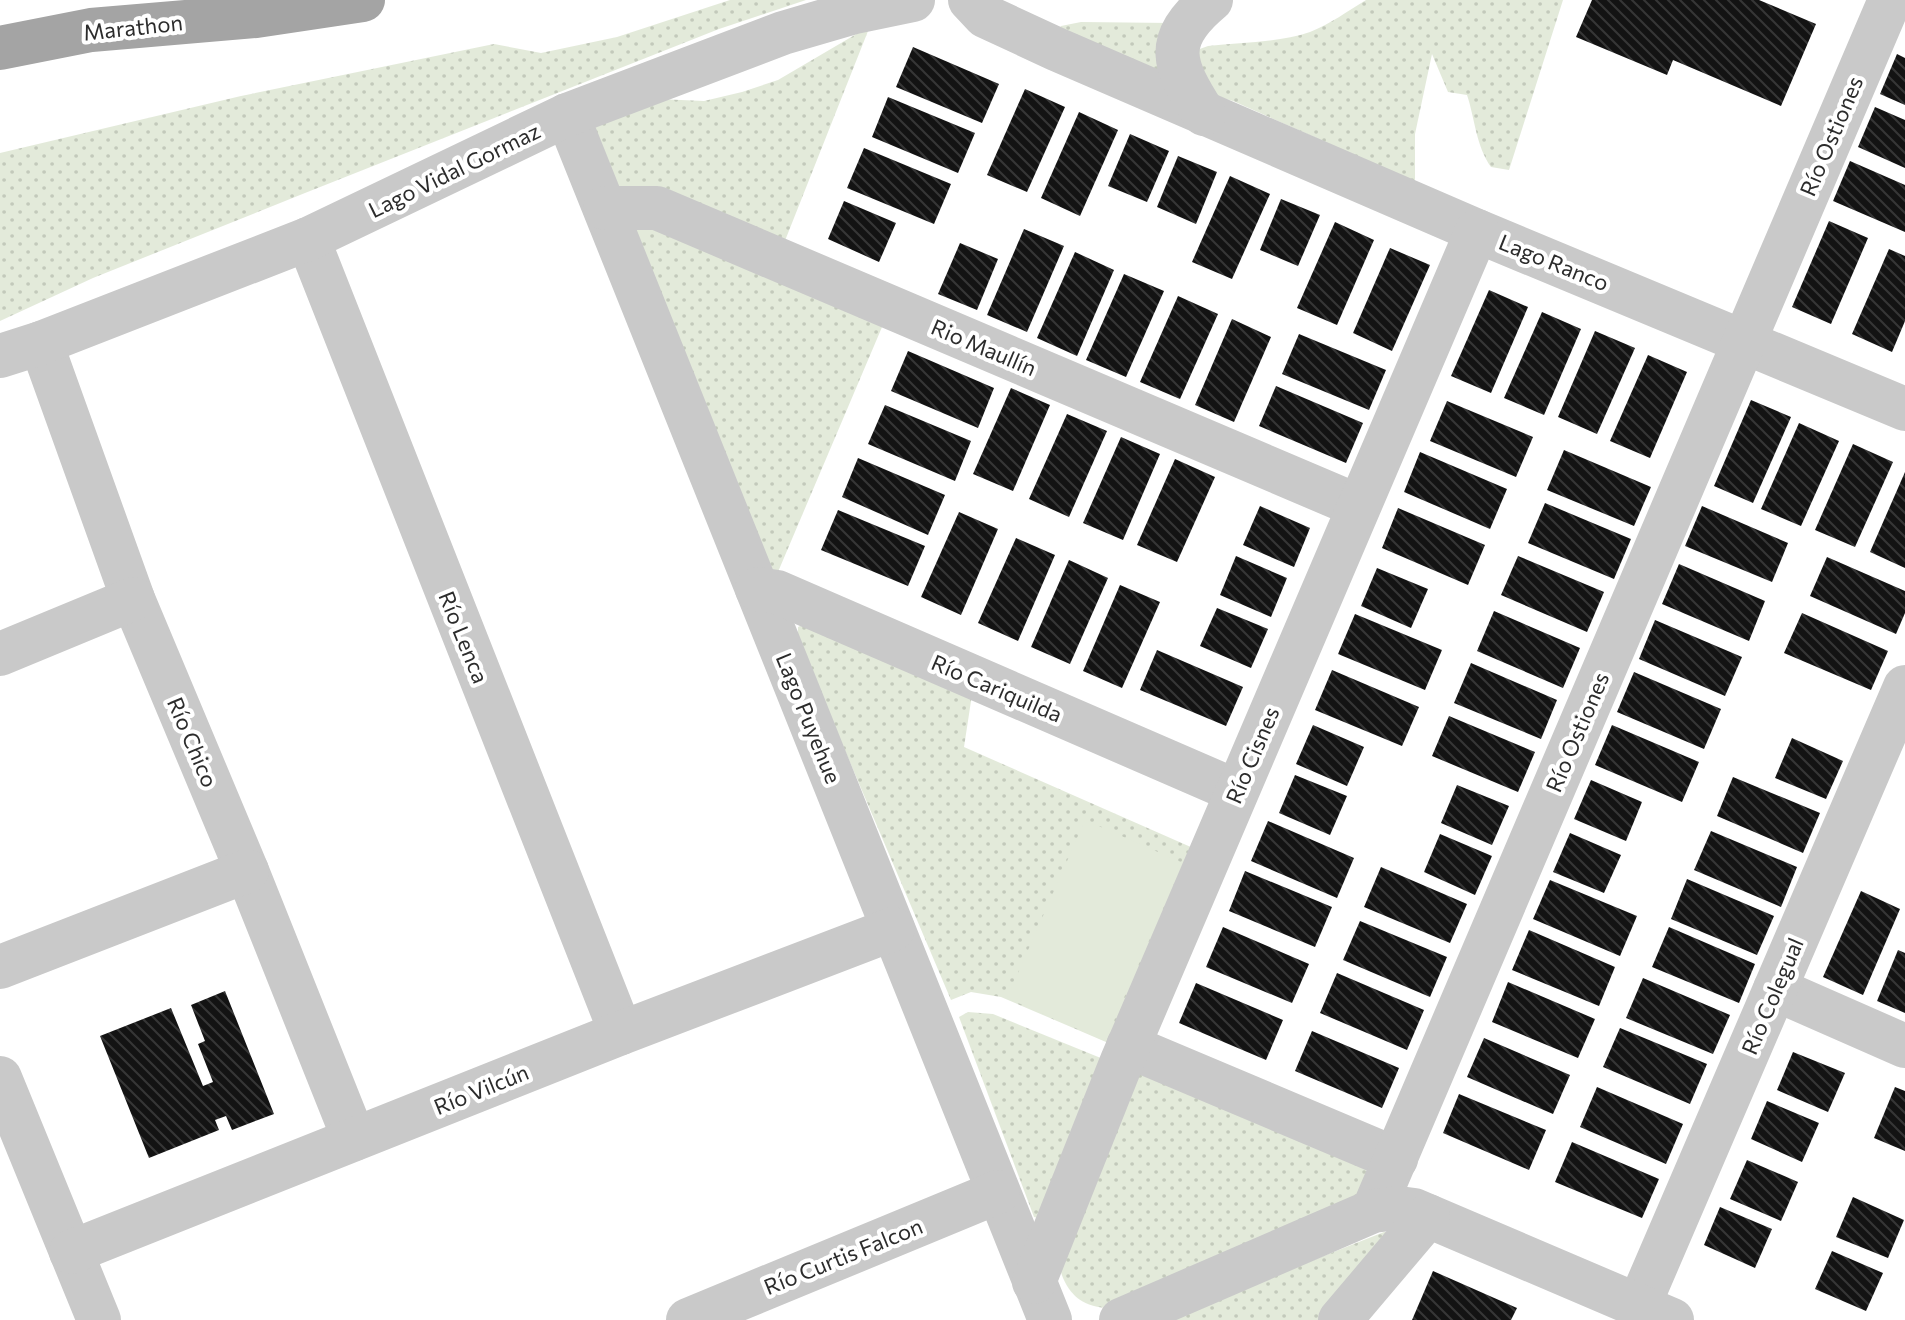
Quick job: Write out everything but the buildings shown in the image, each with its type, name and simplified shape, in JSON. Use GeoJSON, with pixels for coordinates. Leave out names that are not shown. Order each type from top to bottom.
{"type":"FeatureCollection","features":[{"type":"Feature","properties":{"kind":"main road","name":"Marathon"},"geometry":{"type":"LineString","coordinates":[[0,48],[91,30],[256,16],[363,0]]}},
{"type":"Feature","properties":{"kind":"street","name":"Lago Vidal Gormaz"},"geometry":{"type":"LineString","coordinates":[[0,356],[41,343],[308,239],[567,115],[783,33],[855,12],[913,0]]}},
{"type":"Feature","properties":{"kind":"street","name":"Lago Ranco"},"geometry":{"type":"LineString","coordinates":[[970,0],[985,16],[1204,114],[1905,409]]}},
{"type":"Feature","properties":{"kind":"street"},"geometry":{"type":"LineString","coordinates":[[1204,114],[1182,80],[1178,49],[1181,33],[1191,18],[1211,0]]}},
{"type":"Feature","properties":{"kind":"street","name":"Río Ostiones"},"geometry":{"type":"LineString","coordinates":[[1373,1211],[1890,0]]}},
{"type":"Feature","properties":{"kind":"street","name":"Lago Puyehue"},"geometry":{"type":"LineString","coordinates":[[567,115],[1042,1301]]}},
{"type":"Feature","properties":{"kind":"street","name":"Rio Maullín"},"geometry":{"type":"LineString","coordinates":[[605,208],[657,208],[1358,506]]}},
{"type":"Feature","properties":{"kind":"street","name":"Río Cisnes"},"geometry":{"type":"LineString","coordinates":[[1042,1301],[1128,1046],[1477,231]]}},
{"type":"Feature","properties":{"kind":"street","name":"Río Lenca"},"geometry":{"type":"LineString","coordinates":[[308,239],[621,1033]]}},
{"type":"Feature","properties":{"kind":"street","name":"Río Chico"},"geometry":{"type":"LineString","coordinates":[[41,343],[133,599],[247,871],[354,1139]]}},
{"type":"Feature","properties":{"kind":"street","name":"Río Cariquilda"},"geometry":{"type":"LineString","coordinates":[[757,589],[777,592],[1236,791]]}},
{"type":"Feature","properties":{"kind":"street"},"geometry":{"type":"LineString","coordinates":[[0,654],[133,599]]}},
{"type":"Feature","properties":{"kind":"street","name":"Río Colegual"},"geometry":{"type":"LineString","coordinates":[[1660,1316],[1775,989],[1899,716]]}},
{"type":"Feature","properties":{"kind":"street"},"geometry":{"type":"LineString","coordinates":[[0,967],[247,871]]}},
{"type":"Feature","properties":{"kind":"street","name":"Río Vilcún"},"geometry":{"type":"LineString","coordinates":[[71,1252],[621,1033],[893,929]]}},
{"type":"Feature","properties":{"kind":"street"},"geometry":{"type":"LineString","coordinates":[[1775,989],[1905,1046]]}},
{"type":"Feature","properties":{"kind":"street"},"geometry":{"type":"LineString","coordinates":[[1128,1046],[1396,1159]]}},
{"type":"Feature","properties":{"kind":"street"},"geometry":{"type":"LineString","coordinates":[[0,1078],[99,1320]]}},
{"type":"Feature","properties":{"kind":"street","name":"Río Curtis Falcon"},"geometry":{"type":"LineString","coordinates":[[688,1320],[998,1192]]}},
{"type":"Feature","properties":{"kind":"street"},"geometry":{"type":"LineString","coordinates":[[1121,1320],[1373,1211],[1399,1208],[1414,1210],[1660,1316]]}},
{"type":"Feature","properties":{"kind":"street"},"geometry":{"type":"LineString","coordinates":[[1340,1320],[1428,1216]]}},
{"type":"Feature","properties":{"kind":"green space"},"geometry":{"type":"Polygon","coordinates":[[[730,0],[806,0],[719,29],[305,193],[93,278],[0,321],[0,153],[241,96],[494,44],[541,53],[617,37],[730,0]]]}},
{"type":"Feature","properties":{"kind":"green space"},"geometry":{"type":"Polygon","coordinates":[[[1366,0],[1563,0],[1509,170],[1491,167],[1479,141],[1467,95],[1448,92],[1432,54],[1415,134],[1415,182],[1233,101],[1201,92],[1197,50],[1310,32],[1366,0]]]}},
{"type":"Feature","properties":{"kind":"green space"},"geometry":{"type":"Polygon","coordinates":[[[1081,22],[1172,23],[1163,74],[1056,32],[1061,26],[1081,22]]]}},
{"type":"Feature","properties":{"kind":"green space"},"geometry":{"type":"Polygon","coordinates":[[[870,26],[773,271],[885,320],[775,579],[567,115],[658,99],[704,101],[742,92],[778,80],[870,26]]]}},
{"type":"Feature","properties":{"kind":"green space"},"geometry":{"type":"Polygon","coordinates":[[[808,622],[973,688],[964,747],[1193,848],[1113,1045],[1001,997],[971,992],[951,1000],[798,640],[798,627],[808,622]]]}},
{"type":"Feature","properties":{"kind":"green space"},"geometry":{"type":"Polygon","coordinates":[[[1085,820],[1183,863],[1105,1041],[1007,998],[1085,820]]]}},
{"type":"Feature","properties":{"kind":"green space"},"geometry":{"type":"Polygon","coordinates":[[[968,1012],[993,1014],[1113,1063],[1042,1219],[1034,1217],[959,1017],[968,1012]]]}},
{"type":"Feature","properties":{"kind":"green space"},"geometry":{"type":"Polygon","coordinates":[[[1146,1069],[1362,1160],[1367,1173],[1358,1203],[1106,1308],[1081,1300],[1069,1290],[1059,1265],[1123,1086],[1146,1069]]]}},
{"type":"Feature","properties":{"kind":"green space"},"geometry":{"type":"Polygon","coordinates":[[[1384,1232],[1391,1232],[1361,1320],[1162,1320],[1384,1232]]]}}]}
